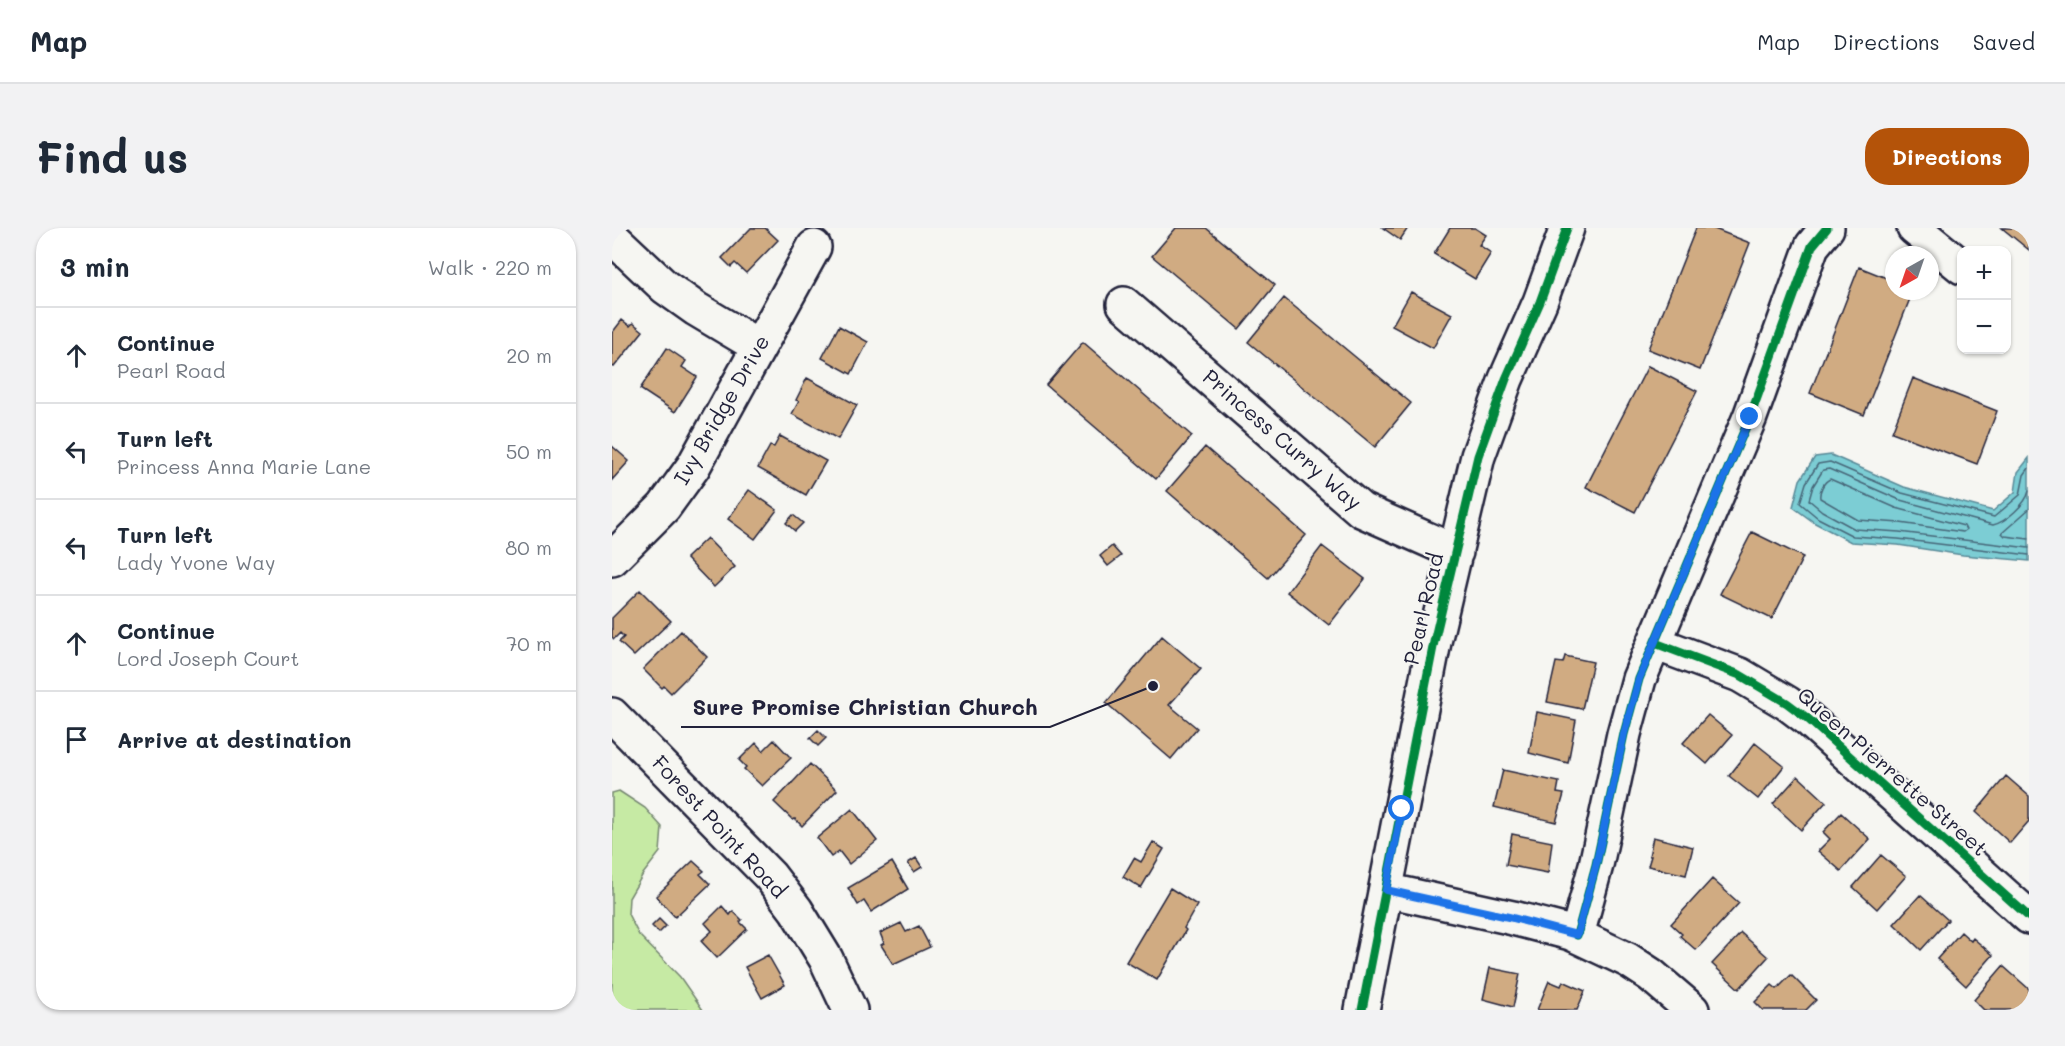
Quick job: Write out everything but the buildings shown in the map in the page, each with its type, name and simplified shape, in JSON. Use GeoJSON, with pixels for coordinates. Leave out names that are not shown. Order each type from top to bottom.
{"type":"FeatureCollection","features":[{"type":"Feature","properties":{"kind":"street","name":"Pearl Road"},"geometry":{"type":"LineString","coordinates":[[1362,1010],[1434,642],[1478,456],[1506,379],[1540,302],[1567,228]]}},
{"type":"Feature","properties":{"kind":"street"},"geometry":{"type":"LineString","coordinates":[[1577,935],[1596,865],[1624,734],[1639,679],[1750,417],[1812,246],[1827,228]]}},
{"type":"Feature","properties":{"kind":"street"},"geometry":{"type":"LineString","coordinates":[[1914,228],[1957,263]]}},
{"type":"Feature","properties":{"kind":"street"},"geometry":{"type":"LineString","coordinates":[[612,237],[664,287],[758,346]]}},
{"type":"Feature","properties":{"kind":"street","name":"Ivy Bridge Drive"},"geometry":{"type":"LineString","coordinates":[[612,559],[664,507],[693,467],[814,247]]}},
{"type":"Feature","properties":{"kind":"street","name":"Princess Curry Way"},"geometry":{"type":"LineString","coordinates":[[1124,303],[1361,510],[1456,552]]}},
{"type":"Feature","properties":{"kind":"street","name":"Queen Pierrette Street"},"geometry":{"type":"LineString","coordinates":[[1654,643],[1740,675],[1786,702],[1807,718],[2029,917]]}},
{"type":"Feature","properties":{"kind":"street","name":"Forest Point Road"},"geometry":{"type":"LineString","coordinates":[[612,715],[770,876],[796,909],[826,959],[850,1010]]}},
{"type":"Feature","properties":{"kind":"street"},"geometry":{"type":"LineString","coordinates":[[1386,890],[1533,922],[1577,935],[1628,960],[1651,975],[1692,1010]]}},
{"type":"Feature","properties":{"kind":"green space"},"geometry":{"type":"Polygon","coordinates":[[[619,791],[645,808],[662,827],[660,852],[643,874],[629,898],[628,914],[639,935],[680,977],[703,1010],[612,1010],[612,793],[619,791]]]}},
{"type":"Feature","properties":{"kind":"water"},"geometry":{"type":"Polygon","coordinates":[[[1831,455],[1904,487],[1993,511],[2015,492],[2018,472],[2029,458],[2029,561],[1963,555],[1898,545],[1851,542],[1815,523],[1793,507],[1800,480],[1815,457],[1831,455]]]}},
{"type":"Feature","properties":{"kind":"cycle path"},"geometry":{"type":"LineString","coordinates":[[1362,1010],[1434,642],[1478,456],[1506,379],[1540,302],[1567,228]]}},
{"type":"Feature","properties":{"kind":"cycle path"},"geometry":{"type":"LineString","coordinates":[[1577,935],[1596,865],[1624,734],[1639,679],[1750,417],[1812,246],[1827,228]]}},
{"type":"Feature","properties":{"kind":"cycle path"},"geometry":{"type":"LineString","coordinates":[[1655,643],[1740,675],[1787,703],[1807,718],[2029,917]]}},
{"type":"Feature","properties":{"kind":"place","name":"Sure Promise Christian Church"},"geometry":{"type":"Point","coordinates":[1153,686]}},
{"type":"Feature","properties":{"kind":"route"},"geometry":{"type":"LineString","coordinates":[[1402,809],[1386,890],[1543,925],[1577,935],[1596,865],[1624,734],[1639,679],[1750,417]]}}]}
